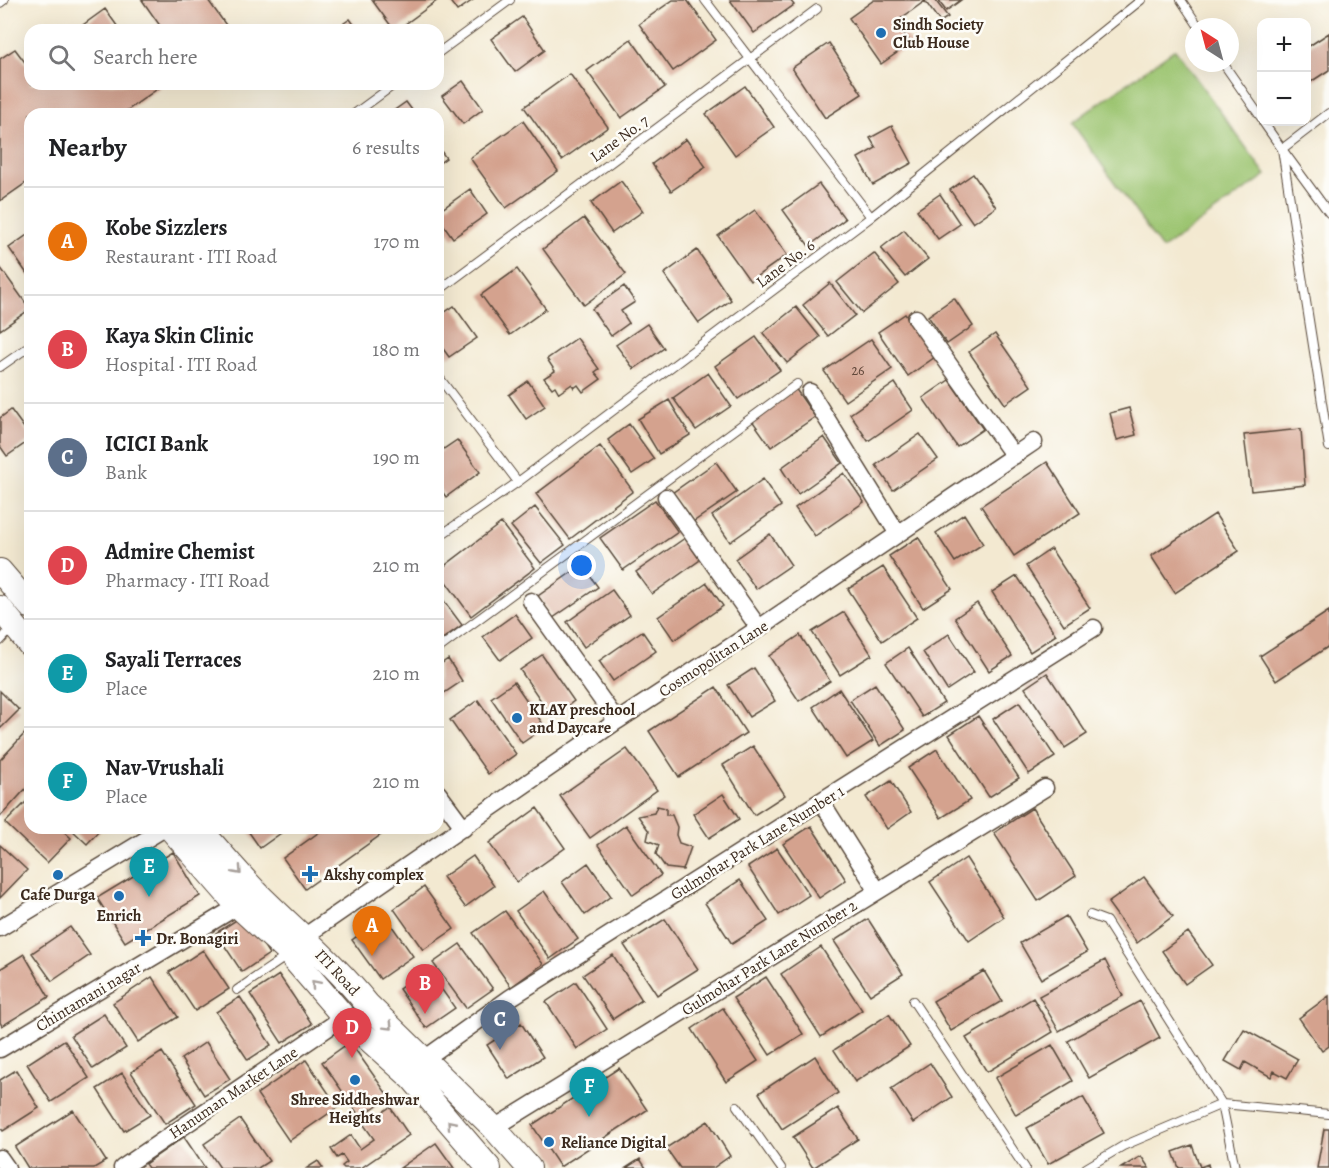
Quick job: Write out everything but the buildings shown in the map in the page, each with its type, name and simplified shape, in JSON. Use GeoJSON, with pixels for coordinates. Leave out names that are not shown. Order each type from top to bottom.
{"type":"FeatureCollection","features":[{"type":"Feature","properties":{"kind":"main road"},"geometry":{"type":"LineString","coordinates":[[5,625],[24,640]]}},
{"type":"Feature","properties":{"kind":"main road","name":"ITI Road"},"geometry":{"type":"LineString","coordinates":[[175,834],[238,906],[293,947],[349,982],[367,1004],[494,1128],[519,1165]]}},
{"type":"Feature","properties":{"kind":"main road","name":"ITI Road"},"geometry":{"type":"LineString","coordinates":[[204,834],[256,892],[344,1017],[412,1078],[489,1168]]}},
{"type":"Feature","properties":{"kind":"street"},"geometry":{"type":"LineString","coordinates":[[916,318],[1014,456]]}},
{"type":"Feature","properties":{"kind":"street"},"geometry":{"type":"LineString","coordinates":[[804,388],[898,534]]}},
{"type":"Feature","properties":{"kind":"street","name":"Cosmopolitan Lane"},"geometry":{"type":"LineString","coordinates":[[293,947],[617,721],[1034,442]]}},
{"type":"Feature","properties":{"kind":"street"},"geometry":{"type":"LineString","coordinates":[[666,497],[759,628]]}},
{"type":"Feature","properties":{"kind":"street"},"geometry":{"type":"LineString","coordinates":[[531,601],[617,721]]}},
{"type":"Feature","properties":{"kind":"street","name":"Gulmohar Park Lane Number 1"},"geometry":{"type":"LineString","coordinates":[[423,1060],[510,998],[1094,628]]}},
{"type":"Feature","properties":{"kind":"street","name":"Gulmohar Park Lane Number 2"},"geometry":{"type":"LineString","coordinates":[[494,1128],[1045,788]]}},
{"type":"Feature","properties":{"kind":"street"},"geometry":{"type":"LineString","coordinates":[[444,801],[464,828]]}},
{"type":"Feature","properties":{"kind":"street"},"geometry":{"type":"LineString","coordinates":[[821,801],[877,890]]}},
{"type":"Feature","properties":{"kind":"street"},"geometry":{"type":"LineString","coordinates":[[1,926],[155,834]]}},
{"type":"Feature","properties":{"kind":"street","name":"Chintamani nagar"},"geometry":{"type":"LineString","coordinates":[[0,1049],[238,906]]}},
{"type":"Feature","properties":{"kind":"street","name":"Hanuman Market Lane"},"geometry":{"type":"LineString","coordinates":[[122,1168],[344,1017]]}},
{"type":"Feature","properties":{"kind":"street"},"geometry":{"type":"LineString","coordinates":[[0,1158],[8,1168]]}},
{"type":"Feature","properties":{"kind":"lane"},"geometry":{"type":"LineString","coordinates":[[0,3],[4,0]]}},
{"type":"Feature","properties":{"kind":"lane"},"geometry":{"type":"LineString","coordinates":[[444,49],[510,0]]}},
{"type":"Feature","properties":{"kind":"lane"},"geometry":{"type":"LineString","coordinates":[[705,0],[871,217]]}},
{"type":"Feature","properties":{"kind":"lane","name":"Lane No. 6"},"geometry":{"type":"LineString","coordinates":[[444,533],[518,482],[871,217],[1141,0]]}},
{"type":"Feature","properties":{"kind":"lane"},"geometry":{"type":"LineString","coordinates":[[1181,0],[1193,18]]}},
{"type":"Feature","properties":{"kind":"lane","name":"Lane No. 7"},"geometry":{"type":"LineString","coordinates":[[444,287],[817,9]]}},
{"type":"Feature","properties":{"kind":"lane"},"geometry":{"type":"LineString","coordinates":[[1229,72],[1257,113]]}},
{"type":"Feature","properties":{"kind":"lane"},"geometry":{"type":"LineString","coordinates":[[362,108],[387,90]]}},
{"type":"Feature","properties":{"kind":"lane"},"geometry":{"type":"LineString","coordinates":[[1282,149],[1329,113]]}},
{"type":"Feature","properties":{"kind":"lane"},"geometry":{"type":"LineString","coordinates":[[1266,126],[1329,213]]}},
{"type":"Feature","properties":{"kind":"lane"},"geometry":{"type":"LineString","coordinates":[[1282,149],[1329,447]]}},
{"type":"Feature","properties":{"kind":"lane"},"geometry":{"type":"LineString","coordinates":[[0,368],[24,350]]}},
{"type":"Feature","properties":{"kind":"lane"},"geometry":{"type":"LineString","coordinates":[[444,384],[518,482]]}},
{"type":"Feature","properties":{"kind":"lane"},"geometry":{"type":"LineString","coordinates":[[444,645],[804,388]]}},
{"type":"Feature","properties":{"kind":"lane"},"geometry":{"type":"LineString","coordinates":[[1090,915],[1106,921],[1222,1104],[1235,1168]]}},
{"type":"Feature","properties":{"kind":"lane"},"geometry":{"type":"LineString","coordinates":[[237,990],[293,947]]}},
{"type":"Feature","properties":{"kind":"lane"},"geometry":{"type":"LineString","coordinates":[[913,1001],[1024,1168]]}},
{"type":"Feature","properties":{"kind":"lane"},"geometry":{"type":"LineString","coordinates":[[1086,1168],[1123,1146],[1222,1104],[1329,1114]]}},
{"type":"Feature","properties":{"kind":"lane"},"geometry":{"type":"LineString","coordinates":[[737,1106],[781,1168]]}},
{"type":"Feature","properties":{"kind":"green space"},"geometry":{"type":"Polygon","coordinates":[[[1175,49],[1185,63],[1185,72],[1192,72],[1266,175],[1162,249],[1072,123],[1175,49]]]}},
{"type":"Feature","properties":{"kind":"place","name":"Sindh Society Club House"},"geometry":{"type":"Point","coordinates":[881,33]}},
{"type":"Feature","properties":{"kind":"place","name":"KLAY preschool and Daycare"},"geometry":{"type":"Point","coordinates":[517,718]}},
{"type":"Feature","properties":{"kind":"place","name":"Akshy complex"},"geometry":{"type":"Point","coordinates":[310,874]}},
{"type":"Feature","properties":{"kind":"place","name":"Cafe Durga"},"geometry":{"type":"Point","coordinates":[58,875]}},
{"type":"Feature","properties":{"kind":"place","name":"Enrich"},"geometry":{"type":"Point","coordinates":[119,896]}},
{"type":"Feature","properties":{"kind":"place","name":"Sayali Terraces"},"geometry":{"type":"Point","coordinates":[149,897]}},
{"type":"Feature","properties":{"kind":"place","name":"Dr. Bonagiri"},"geometry":{"type":"Point","coordinates":[143,938]}},
{"type":"Feature","properties":{"kind":"place","name":"Kobe Sizzlers"},"geometry":{"type":"Point","coordinates":[372,956]}},
{"type":"Feature","properties":{"kind":"place","name":"Kaya Skin Clinic"},"geometry":{"type":"Point","coordinates":[425,1014]}},
{"type":"Feature","properties":{"kind":"place","name":"ICICI Bank"},"geometry":{"type":"Point","coordinates":[500,1050]}},
{"type":"Feature","properties":{"kind":"place","name":"Admire Chemist"},"geometry":{"type":"Point","coordinates":[352,1058]}},
{"type":"Feature","properties":{"kind":"place","name":"Shree Siddheshwar Heights"},"geometry":{"type":"Point","coordinates":[355,1080]}},
{"type":"Feature","properties":{"kind":"place","name":"Nav-Vrushali"},"geometry":{"type":"Point","coordinates":[589,1117]}},
{"type":"Feature","properties":{"kind":"place","name":"Reliance Digital"},"geometry":{"type":"Point","coordinates":[549,1142]}}]}
